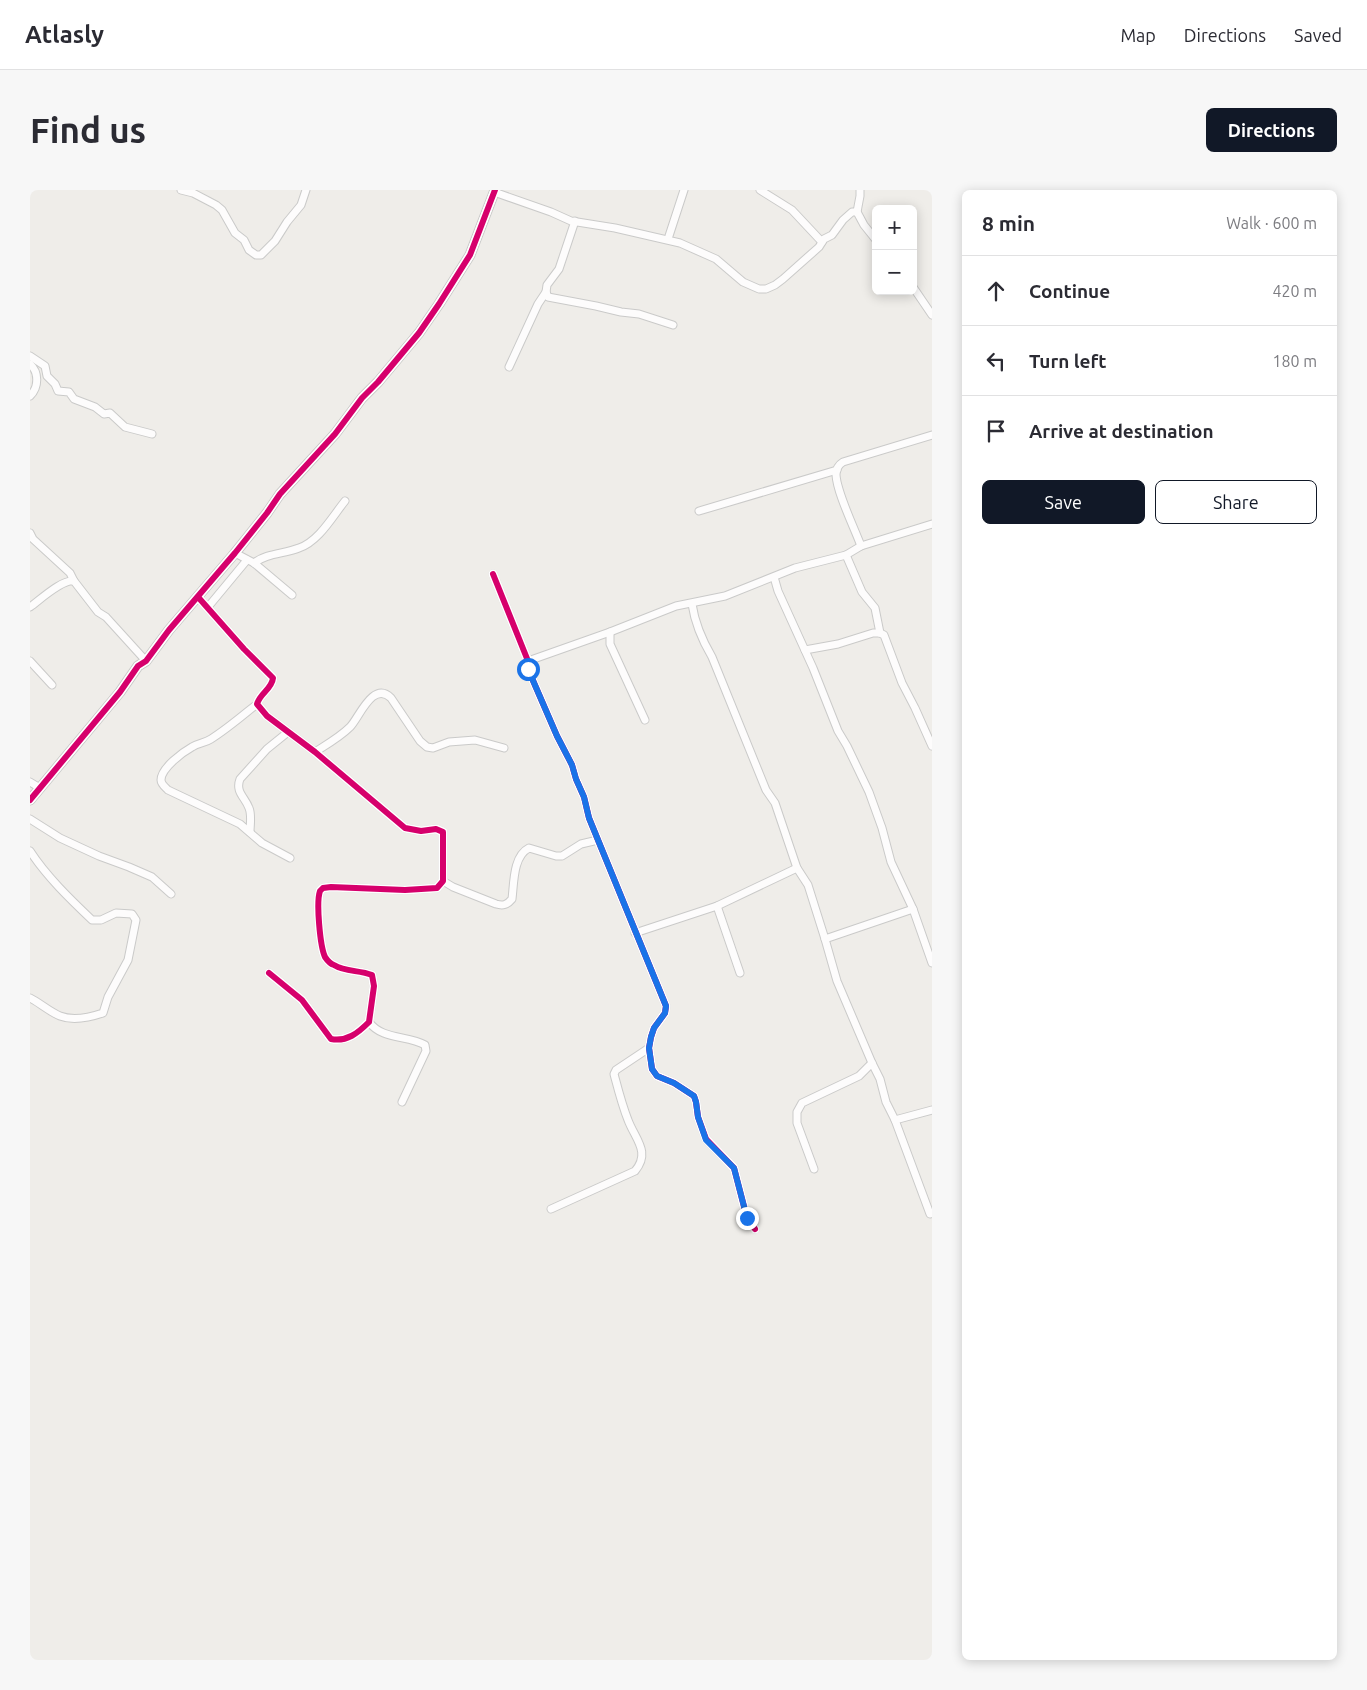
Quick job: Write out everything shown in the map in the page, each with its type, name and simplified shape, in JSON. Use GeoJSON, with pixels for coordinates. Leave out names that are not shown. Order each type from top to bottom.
{"type":"FeatureCollection","features":[{"type":"Feature","properties":{"kind":"street"},"geometry":{"type":"LineString","coordinates":[[181,190],[193,193],[222,210],[235,233],[244,240],[249,250],[256,255],[261,255],[275,242],[287,222],[301,205],[306,190]]}},
{"type":"Feature","properties":{"kind":"street"},"geometry":{"type":"LineString","coordinates":[[668,239],[684,190]]}},
{"type":"Feature","properties":{"kind":"street"},"geometry":{"type":"LineString","coordinates":[[760,190],[792,210],[822,242]]}},
{"type":"Feature","properties":{"kind":"street"},"geometry":{"type":"LineString","coordinates":[[860,190],[857,212],[872,235]]}},
{"type":"Feature","properties":{"kind":"street"},"geometry":{"type":"LineString","coordinates":[[30,800],[120,692],[138,666],[146,661],[169,630],[235,553],[280,494],[335,434],[362,398],[395,362],[434,311],[470,255],[494,191],[551,212],[562,218],[668,239],[694,248],[716,259],[743,282],[759,289],[775,285],[819,247],[824,239],[832,235],[843,220],[852,212],[857,212]]}},
{"type":"Feature","properties":{"kind":"street"},"geometry":{"type":"LineString","coordinates":[[562,218],[570,235]]}},
{"type":"Feature","properties":{"kind":"street"},"geometry":{"type":"LineString","coordinates":[[509,367],[538,304],[546,292],[547,285],[562,264],[575,221]]}},
{"type":"Feature","properties":{"kind":"street"},"geometry":{"type":"LineString","coordinates":[[546,292],[551,299],[639,314],[673,325]]}},
{"type":"Feature","properties":{"kind":"street"},"geometry":{"type":"LineString","coordinates":[[917,293],[932,315]]}},
{"type":"Feature","properties":{"kind":"street"},"geometry":{"type":"LineString","coordinates":[[30,356],[45,366],[47,376],[58,391],[69,392],[74,399],[96,406],[104,414],[110,413],[125,427],[152,434]]}},
{"type":"Feature","properties":{"kind":"street"},"geometry":{"type":"LineString","coordinates":[[30,364],[36,371],[37,376],[33,394],[30,396]]}},
{"type":"Feature","properties":{"kind":"street"},"geometry":{"type":"LineString","coordinates":[[861,546],[839,488],[836,474],[838,466],[843,462],[932,435]]}},
{"type":"Feature","properties":{"kind":"street"},"geometry":{"type":"LineString","coordinates":[[699,510],[836,470]]}},
{"type":"Feature","properties":{"kind":"street"},"geometry":{"type":"LineString","coordinates":[[254,564],[263,558],[300,548],[313,540],[345,501]]}},
{"type":"Feature","properties":{"kind":"street"},"geometry":{"type":"LineString","coordinates":[[528,661],[676,606],[725,596],[795,568],[846,555],[861,546],[932,524]]}},
{"type":"Feature","properties":{"kind":"street"},"geometry":{"type":"LineString","coordinates":[[30,533],[33,539],[70,573],[98,612],[106,617],[146,661]]}},
{"type":"Feature","properties":{"kind":"street"},"geometry":{"type":"LineString","coordinates":[[235,553],[254,564],[292,595]]}},
{"type":"Feature","properties":{"kind":"street"},"geometry":{"type":"LineString","coordinates":[[846,555],[862,592],[874,608],[880,633]]}},
{"type":"Feature","properties":{"kind":"street"},"geometry":{"type":"LineString","coordinates":[[208,607],[247,560]]}},
{"type":"Feature","properties":{"kind":"street"},"geometry":{"type":"LineString","coordinates":[[493,574],[528,661],[528,669],[557,736],[572,765],[584,797],[589,818],[666,1006],[665,1013],[654,1028],[649,1048],[652,1069],[657,1076],[674,1083],[694,1096],[698,1117],[706,1140],[734,1168],[747,1218],[756,1229]]}},
{"type":"Feature","properties":{"kind":"street"},"geometry":{"type":"LineString","coordinates":[[774,577],[778,592],[828,702],[838,731],[867,787],[882,828],[891,862],[913,909],[932,963]]}},
{"type":"Feature","properties":{"kind":"street"},"geometry":{"type":"LineString","coordinates":[[30,607],[59,586],[70,580],[74,581]]}},
{"type":"Feature","properties":{"kind":"street"},"geometry":{"type":"LineString","coordinates":[[198,597],[244,649],[273,678],[271,685],[258,700],[257,704],[208,741],[194,746],[174,760],[164,772],[161,779],[162,784],[168,790],[240,824],[262,843],[290,858]]}},
{"type":"Feature","properties":{"kind":"street"},"geometry":{"type":"LineString","coordinates":[[692,604],[694,619],[700,637],[712,657],[766,790],[775,803],[797,868],[808,885],[837,981],[880,1079],[886,1102],[895,1120],[930,1214]]}},
{"type":"Feature","properties":{"kind":"street"},"geometry":{"type":"LineString","coordinates":[[610,632],[610,644],[645,720]]}},
{"type":"Feature","properties":{"kind":"street"},"geometry":{"type":"LineString","coordinates":[[805,650],[828,646],[873,633],[884,635],[902,683],[916,708],[932,746]]}},
{"type":"Feature","properties":{"kind":"street"},"geometry":{"type":"LineString","coordinates":[[30,661],[52,685]]}},
{"type":"Feature","properties":{"kind":"street"},"geometry":{"type":"LineString","coordinates":[[315,752],[342,734],[351,726],[368,701],[374,696],[381,694],[392,698],[420,741],[426,747],[433,748],[449,742],[475,740],[504,748]]}},
{"type":"Feature","properties":{"kind":"street"},"geometry":{"type":"LineString","coordinates":[[257,704],[267,716],[315,752],[405,828],[421,831],[436,829],[443,832],[443,881],[437,888],[426,890],[331,887],[320,891],[318,905],[325,957],[332,965],[344,970],[362,971],[372,975],[374,986],[369,1022],[374,1029],[382,1033],[418,1041],[425,1045],[426,1051],[402,1102]]}},
{"type":"Feature","properties":{"kind":"street"},"geometry":{"type":"LineString","coordinates":[[250,832],[250,810],[239,791],[238,784],[240,779],[267,749],[288,732]]}},
{"type":"Feature","properties":{"kind":"street"},"geometry":{"type":"LineString","coordinates":[[30,782],[40,788]]}},
{"type":"Feature","properties":{"kind":"street"},"geometry":{"type":"LineString","coordinates":[[30,819],[60,838],[152,877],[171,894]]}},
{"type":"Feature","properties":{"kind":"street"},"geometry":{"type":"LineString","coordinates":[[443,881],[453,887],[496,904],[508,904],[512,899],[517,863],[524,851],[529,848],[562,856],[581,844],[598,840]]}},
{"type":"Feature","properties":{"kind":"street"},"geometry":{"type":"LineString","coordinates":[[30,851],[78,907],[92,920],[101,920],[116,913],[132,914],[136,920],[128,960],[108,997],[103,1013],[93,1017],[76,1018],[61,1016],[30,998]]}},
{"type":"Feature","properties":{"kind":"street"},"geometry":{"type":"LineString","coordinates":[[635,933],[717,906],[797,868]]}},
{"type":"Feature","properties":{"kind":"street"},"geometry":{"type":"LineString","coordinates":[[717,906],[740,972]]}},
{"type":"Feature","properties":{"kind":"street"},"geometry":{"type":"LineString","coordinates":[[825,939],[913,909]]}},
{"type":"Feature","properties":{"kind":"street"},"geometry":{"type":"LineString","coordinates":[[269,973],[302,1000],[331,1039],[341,1041],[369,1022]]}},
{"type":"Feature","properties":{"kind":"street"},"geometry":{"type":"LineString","coordinates":[[551,1209],[635,1171],[638,1167],[642,1153],[641,1144],[628,1122],[614,1074],[616,1070],[649,1048]]}},
{"type":"Feature","properties":{"kind":"street"},"geometry":{"type":"LineString","coordinates":[[814,1169],[797,1123],[796,1112],[802,1103],[859,1076],[872,1063]]}},
{"type":"Feature","properties":{"kind":"street"},"geometry":{"type":"LineString","coordinates":[[895,1120],[932,1110]]}},
{"type":"Feature","properties":{"kind":"cycle path"},"geometry":{"type":"LineString","coordinates":[[30,800],[120,692],[138,666],[146,661],[169,630],[235,553],[280,494],[335,434],[362,398],[419,333],[470,255],[495,190]]}},
{"type":"Feature","properties":{"kind":"cycle path"},"geometry":{"type":"LineString","coordinates":[[493,574],[528,661],[528,669],[557,736],[572,765],[584,797],[589,818],[666,1006],[665,1013],[654,1028],[651,1037],[649,1048],[652,1069],[657,1076],[674,1083],[694,1096],[698,1117],[706,1139],[734,1168],[747,1218],[755,1229]]}},
{"type":"Feature","properties":{"kind":"cycle path"},"geometry":{"type":"LineString","coordinates":[[198,597],[244,649],[273,678],[257,704],[267,716],[315,752],[405,828],[421,831],[436,829],[443,832],[443,881],[437,888],[405,890],[331,887],[323,888],[320,891],[318,904],[319,924],[325,957],[330,963],[338,967],[372,975],[374,986],[369,1022],[361,1030],[347,1038],[331,1039],[302,1000],[269,973]]}},
{"type":"Feature","properties":{"kind":"route"},"geometry":{"type":"LineString","coordinates":[[528,669],[557,736],[572,765],[578,785],[582,790],[589,818],[666,1006],[665,1013],[654,1028],[651,1037],[649,1048],[652,1069],[657,1076],[674,1083],[694,1096],[698,1117],[706,1140],[734,1168],[747,1218]]}}]}
